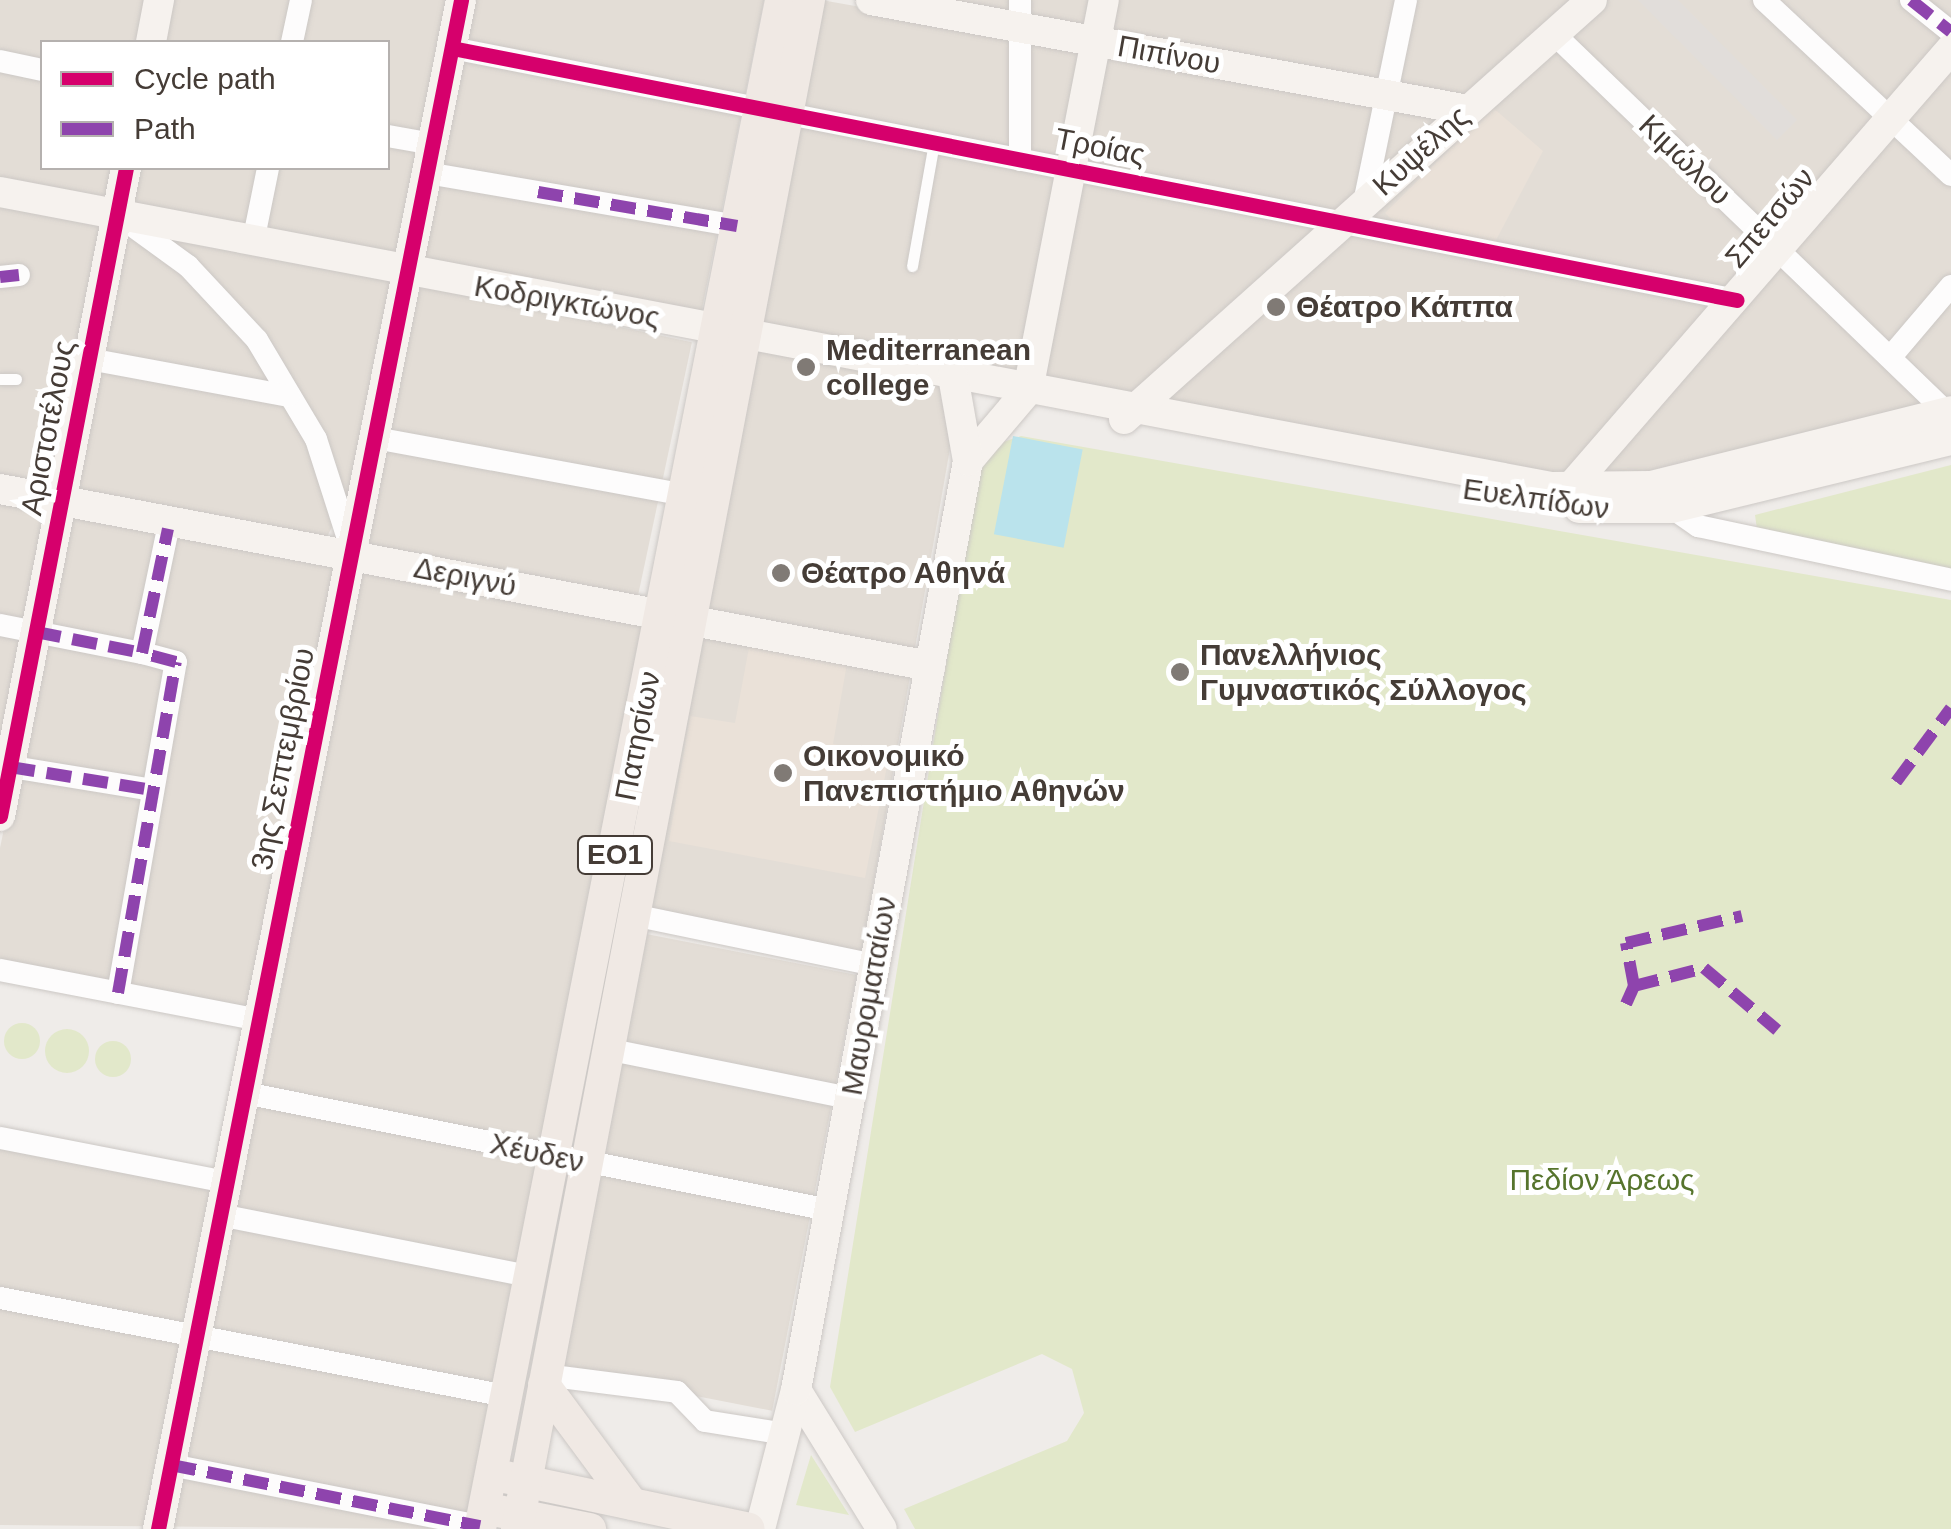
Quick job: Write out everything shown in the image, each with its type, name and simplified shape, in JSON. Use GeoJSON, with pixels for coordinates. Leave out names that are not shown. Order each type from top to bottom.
{"type":"FeatureCollection","features":[{"type":"Feature","properties":{"kind":"main road"},"geometry":{"type":"LineString","coordinates":[[150,40],[159,0]]}},
{"type":"Feature","properties":{"kind":"main road","name":"3ης Σεπτεμβρίου"},"geometry":{"type":"LineString","coordinates":[[158,1529],[462,0]]}},
{"type":"Feature","properties":{"kind":"main road","name":"Πατησίων"},"geometry":{"type":"LineString","coordinates":[[518,1522],[545,1380],[570,1160],[773,111],[781,0]]}},
{"type":"Feature","properties":{"kind":"main road","name":"Πατησίων"},"geometry":{"type":"LineString","coordinates":[[481,1521],[530,1276],[606,1049],[632,915],[675,618],[685,495],[730,333],[737,226],[809,0]]}},
{"type":"Feature","properties":{"kind":"main road","name":"Πιπίνου"},"geometry":{"type":"LineString","coordinates":[[871,0],[1019,14],[1096,42],[1468,110]]}},
{"type":"Feature","properties":{"kind":"main road"},"geometry":{"type":"LineString","coordinates":[[968,460],[1021,397],[1104,0]]}},
{"type":"Feature","properties":{"kind":"main road","name":"Κυψέλης"},"geometry":{"type":"LineString","coordinates":[[1126,417],[1592,0]]}},
{"type":"Feature","properties":{"kind":"main road","name":"Σπετσών"},"geometry":{"type":"LineString","coordinates":[[1537,505],[1574,490],[1951,49]]}},
{"type":"Feature","properties":{"kind":"main road","name":"Αριστοτέλους"},"geometry":{"type":"LineString","coordinates":[[0,816],[5,766],[36,632],[126,170]]}},
{"type":"Feature","properties":{"kind":"main road","name":"Κοδριγκτώνος"},"geometry":{"type":"LineString","coordinates":[[0,192],[953,376],[1021,397],[1126,417]]}},
{"type":"Feature","properties":{"kind":"main road","name":"Μαυροματαίων"},"geometry":{"type":"LineString","coordinates":[[760,1529],[796,1390],[968,460],[953,376]]}},
{"type":"Feature","properties":{"kind":"main road","name":"Ευελπίδων"},"geometry":{"type":"LineString","coordinates":[[1126,417],[1574,490],[1627,490],[1742,478]]}},
{"type":"Feature","properties":{"kind":"main road","name":"Ευελπίδων"},"geometry":{"type":"LineString","coordinates":[[1126,417],[1537,505],[1672,508],[1742,478],[1949,421]]}},
{"type":"Feature","properties":{"kind":"main road","name":"Δεριγνύ"},"geometry":{"type":"LineString","coordinates":[[0,489],[930,666]]}},
{"type":"Feature","properties":{"kind":"main road"},"geometry":{"type":"LineString","coordinates":[[545,1380],[632,1504]]}},
{"type":"Feature","properties":{"kind":"main road"},"geometry":{"type":"LineString","coordinates":[[796,1390],[882,1529]]}},
{"type":"Feature","properties":{"kind":"main road"},"geometry":{"type":"LineString","coordinates":[[491,1474],[749,1529]]}},
{"type":"Feature","properties":{"kind":"main road"},"geometry":{"type":"LineString","coordinates":[[481,1521],[590,1529]]}},
{"type":"Feature","properties":{"kind":"street"},"geometry":{"type":"LineString","coordinates":[[292,40],[300,0]]}},
{"type":"Feature","properties":{"kind":"street"},"geometry":{"type":"LineString","coordinates":[[1353,213],[1386,95],[1406,0]]}},
{"type":"Feature","properties":{"kind":"street"},"geometry":{"type":"LineString","coordinates":[[1764,0],[1951,175]]}},
{"type":"Feature","properties":{"kind":"street"},"geometry":{"type":"LineString","coordinates":[[1911,0],[1951,32]]}},
{"type":"Feature","properties":{"kind":"street"},"geometry":{"type":"LineString","coordinates":[[1019,14],[1020,160]]}},
{"type":"Feature","properties":{"kind":"street","name":"Κιμώλου"},"geometry":{"type":"LineString","coordinates":[[1553,33],[1779,250],[1894,352],[1949,421]]}},
{"type":"Feature","properties":{"kind":"street","name":"Τροίας"},"geometry":{"type":"LineString","coordinates":[[452,48],[1071,170],[1353,213],[1737,300]]}},
{"type":"Feature","properties":{"kind":"street"},"geometry":{"type":"LineString","coordinates":[[0,61],[40,70]]}},
{"type":"Feature","properties":{"kind":"street"},"geometry":{"type":"LineString","coordinates":[[390,137],[430,159],[538,192],[737,226]]}},
{"type":"Feature","properties":{"kind":"street"},"geometry":{"type":"LineString","coordinates":[[253,242],[268,170]]}},
{"type":"Feature","properties":{"kind":"street"},"geometry":{"type":"LineString","coordinates":[[117,215],[222,300],[289,396],[342,499],[351,556]]}},
{"type":"Feature","properties":{"kind":"street"},"geometry":{"type":"LineString","coordinates":[[1894,352],[1951,286]]}},
{"type":"Feature","properties":{"kind":"street"},"geometry":{"type":"LineString","coordinates":[[89,358],[289,396]]}},
{"type":"Feature","properties":{"kind":"street"},"geometry":{"type":"LineString","coordinates":[[374,438],[685,495]]}},
{"type":"Feature","properties":{"kind":"street"},"geometry":{"type":"LineString","coordinates":[[1672,508],[1698,526],[1951,580]]}},
{"type":"Feature","properties":{"kind":"street"},"geometry":{"type":"LineString","coordinates":[[142,654],[168,528]]}},
{"type":"Feature","properties":{"kind":"street"},"geometry":{"type":"LineString","coordinates":[[0,625],[176,662],[118,993]]}},
{"type":"Feature","properties":{"kind":"street"},"geometry":{"type":"LineString","coordinates":[[5,766],[152,790]]}},
{"type":"Feature","properties":{"kind":"street"},"geometry":{"type":"LineString","coordinates":[[632,915],[875,964]]}},
{"type":"Feature","properties":{"kind":"street"},"geometry":{"type":"LineString","coordinates":[[0,970],[259,1020]]}},
{"type":"Feature","properties":{"kind":"street"},"geometry":{"type":"LineString","coordinates":[[606,1049],[850,1098]]}},
{"type":"Feature","properties":{"kind":"street","name":"Χέυδεν"},"geometry":{"type":"LineString","coordinates":[[245,1093],[829,1210]]}},
{"type":"Feature","properties":{"kind":"street"},"geometry":{"type":"LineString","coordinates":[[0,1138],[226,1182]]}},
{"type":"Feature","properties":{"kind":"street"},"geometry":{"type":"LineString","coordinates":[[220,1215],[530,1276]]}},
{"type":"Feature","properties":{"kind":"street"},"geometry":{"type":"LineString","coordinates":[[0,1298],[506,1396]]}},
{"type":"Feature","properties":{"kind":"street"},"geometry":{"type":"LineString","coordinates":[[545,1380],[677,1392],[705,1421],[786,1430]]}},
{"type":"Feature","properties":{"kind":"street"},"geometry":{"type":"LineString","coordinates":[[171,1465],[481,1521]]}},
{"type":"Feature","properties":{"kind":"lane"},"geometry":{"type":"LineString","coordinates":[[912,266],[934,143]]}},
{"type":"Feature","properties":{"kind":"lane"},"geometry":{"type":"LineString","coordinates":[[0,379],[16,380]]}},
{"type":"Feature","properties":{"kind":"shaded area"},"geometry":{"type":"Polygon","coordinates":[[[0,0],[150,0],[142,40],[40,40],[40,170],[118,170],[111,203],[0,181],[0,0]]]}},
{"type":"Feature","properties":{"kind":"shaded area"},"geometry":{"type":"Polygon","coordinates":[[[164,0],[764,0],[700,319],[127,206],[134,170],[390,170],[390,40],[156,40],[164,0]]]}},
{"type":"Feature","properties":{"kind":"shaded area"},"geometry":{"type":"Polygon","coordinates":[[[821,0],[1390,100],[1410,0],[1951,0],[1951,396],[1627,487],[761,324],[821,0]]]}},
{"type":"Feature","properties":{"kind":"shaded area"},"geometry":{"type":"Polygon","coordinates":[[[903,0],[1401,0],[1384,90],[903,0]]]}},
{"type":"Feature","properties":{"kind":"shaded area"},"geometry":{"type":"Polygon","coordinates":[[[1638,0],[1678,0],[1797,120],[1777,140],[1638,0]]]}},
{"type":"Feature","properties":{"kind":"shaded area"},"geometry":{"type":"Polygon","coordinates":[[[1492,107],[1543,151],[1495,242],[1396,223],[1385,213],[1492,107]]]}},
{"type":"Feature","properties":{"kind":"shaded area"},"geometry":{"type":"Polygon","coordinates":[[[0,199],[106,220],[53,493],[0,483],[0,199]]]}},
{"type":"Feature","properties":{"kind":"shaded area"},"geometry":{"type":"Polygon","coordinates":[[[163,228],[394,275],[351,489],[323,545],[70,495],[119,244],[163,228]]]}},
{"type":"Feature","properties":{"kind":"shaded area"},"geometry":{"type":"Polygon","coordinates":[[[418,284],[692,342],[636,605],[362,547],[418,284]]]}},
{"type":"Feature","properties":{"kind":"shaded area"},"geometry":{"type":"Polygon","coordinates":[[[755,347],[951,388],[958,403],[860,961],[640,919],[755,347]]]}},
{"type":"Feature","properties":{"kind":"shaded area"},"geometry":{"type":"Polygon","coordinates":[[[0,495],[49,505],[0,772],[0,495]]]}},
{"type":"Feature","properties":{"kind":"shaded area"},"geometry":{"type":"Polygon","coordinates":[[[70,507],[338,557],[253,1013],[0,959],[0,848],[70,507]]]}},
{"type":"Feature","properties":{"kind":"shaded area"},"geometry":{"type":"Polygon","coordinates":[[[364,562],[646,617],[543,1145],[261,1090],[364,562]]]}},
{"type":"Feature","properties":{"kind":"shaded area","name":"Οικονομικό Πανεπιστήμιο Αθηνών"},"geometry":{"type":"Polygon","coordinates":[[[750,642],[847,663],[833,744],[889,756],[865,878],[669,841],[690,716],[735,723],[750,642]]]}},
{"type":"Feature","properties":{"kind":"shaded area"},"geometry":{"type":"Polygon","coordinates":[[[636,932],[857,975],[772,1411],[551,1368],[636,932]]]}},
{"type":"Feature","properties":{"kind":"shaded area"},"geometry":{"type":"Polygon","coordinates":[[[256,1104],[542,1163],[465,1529],[0,1525],[0,1144],[238,1191],[256,1104]]]}},
{"type":"Feature","properties":{"kind":"green space","name":"Πεδίον Άρεως"},"geometry":{"type":"Polygon","coordinates":[[[1021,436],[1951,600],[1951,1529],[915,1529],[904,1509],[1067,1441],[1084,1413],[1072,1369],[1042,1354],[855,1432],[830,1387],[978,465],[997,444],[1021,436]]]}},
{"type":"Feature","properties":{"kind":"green space"},"geometry":{"type":"Polygon","coordinates":[[[1951,465],[1951,571],[1757,529],[1755,515],[1951,465]]]}},
{"type":"Feature","properties":{"kind":"green space"},"geometry":{"type":"Polygon","coordinates":[[[22,1023],[35,1028],[40,1041],[35,1054],[22,1059],[9,1054],[4,1041],[9,1028],[22,1023]]]}},
{"type":"Feature","properties":{"kind":"green space"},"geometry":{"type":"Polygon","coordinates":[[[67,1029],[83,1035],[89,1051],[83,1067],[67,1073],[51,1067],[45,1051],[51,1035],[67,1029]]]}},
{"type":"Feature","properties":{"kind":"green space"},"geometry":{"type":"Polygon","coordinates":[[[113,1041],[126,1046],[131,1059],[126,1072],[113,1077],[100,1072],[95,1059],[100,1046],[113,1041]]]}},
{"type":"Feature","properties":{"kind":"green space"},"geometry":{"type":"Polygon","coordinates":[[[811,1455],[849,1515],[796,1505],[811,1455]]]}},
{"type":"Feature","properties":{"kind":"water"},"geometry":{"type":"Polygon","coordinates":[[[1013,436],[1083,450],[1064,548],[994,534],[1013,436]]]}},
{"type":"Feature","properties":{"kind":"marked path"},"geometry":{"type":"LineString","coordinates":[[1911,0],[1951,32]]}},
{"type":"Feature","properties":{"kind":"marked path"},"geometry":{"type":"LineString","coordinates":[[538,192],[737,226]]}},
{"type":"Feature","properties":{"kind":"marked path"},"geometry":{"type":"LineString","coordinates":[[0,277],[19,275]]}},
{"type":"Feature","properties":{"kind":"marked path"},"geometry":{"type":"LineString","coordinates":[[118,993],[176,662],[142,653],[168,529]]}},
{"type":"Feature","properties":{"kind":"marked path"},"geometry":{"type":"LineString","coordinates":[[36,632],[142,653]]}},
{"type":"Feature","properties":{"kind":"marked path"},"geometry":{"type":"LineString","coordinates":[[1896,782],[1951,708]]}},
{"type":"Feature","properties":{"kind":"marked path"},"geometry":{"type":"LineString","coordinates":[[10,767],[152,790]]}},
{"type":"Feature","properties":{"kind":"marked path"},"geometry":{"type":"LineString","coordinates":[[1634,986],[1626,943],[1742,916]]}},
{"type":"Feature","properties":{"kind":"marked path"},"geometry":{"type":"LineString","coordinates":[[1626,1004],[1634,986],[1704,968],[1777,1030]]}},
{"type":"Feature","properties":{"kind":"marked path"},"geometry":{"type":"LineString","coordinates":[[171,1465],[480,1526]]}},
{"type":"Feature","properties":{"kind":"cycle path"},"geometry":{"type":"LineString","coordinates":[[158,1529],[461,0]]}},
{"type":"Feature","properties":{"kind":"cycle path"},"geometry":{"type":"LineString","coordinates":[[452,48],[1737,300]]}},
{"type":"Feature","properties":{"kind":"cycle path"},"geometry":{"type":"LineString","coordinates":[[0,816],[126,170]]}},
{"type":"Feature","properties":{"kind":"place","name":"Θέατρο Κάππα"},"geometry":{"type":"Point","coordinates":[1276,307]}},
{"type":"Feature","properties":{"kind":"place","name":"Mediterranean college"},"geometry":{"type":"Point","coordinates":[806,367]}},
{"type":"Feature","properties":{"kind":"place","name":"Θέατρο Αθηνά"},"geometry":{"type":"Point","coordinates":[781,573]}},
{"type":"Feature","properties":{"kind":"place","name":"Πανελλήνιος Γυμναστικός Σύλλογος"},"geometry":{"type":"Point","coordinates":[1180,672]}},
{"type":"Feature","properties":{"kind":"place","name":"Οικονομικό Πανεπιστήμιο Αθηνών"},"geometry":{"type":"Point","coordinates":[783,773]}}]}
